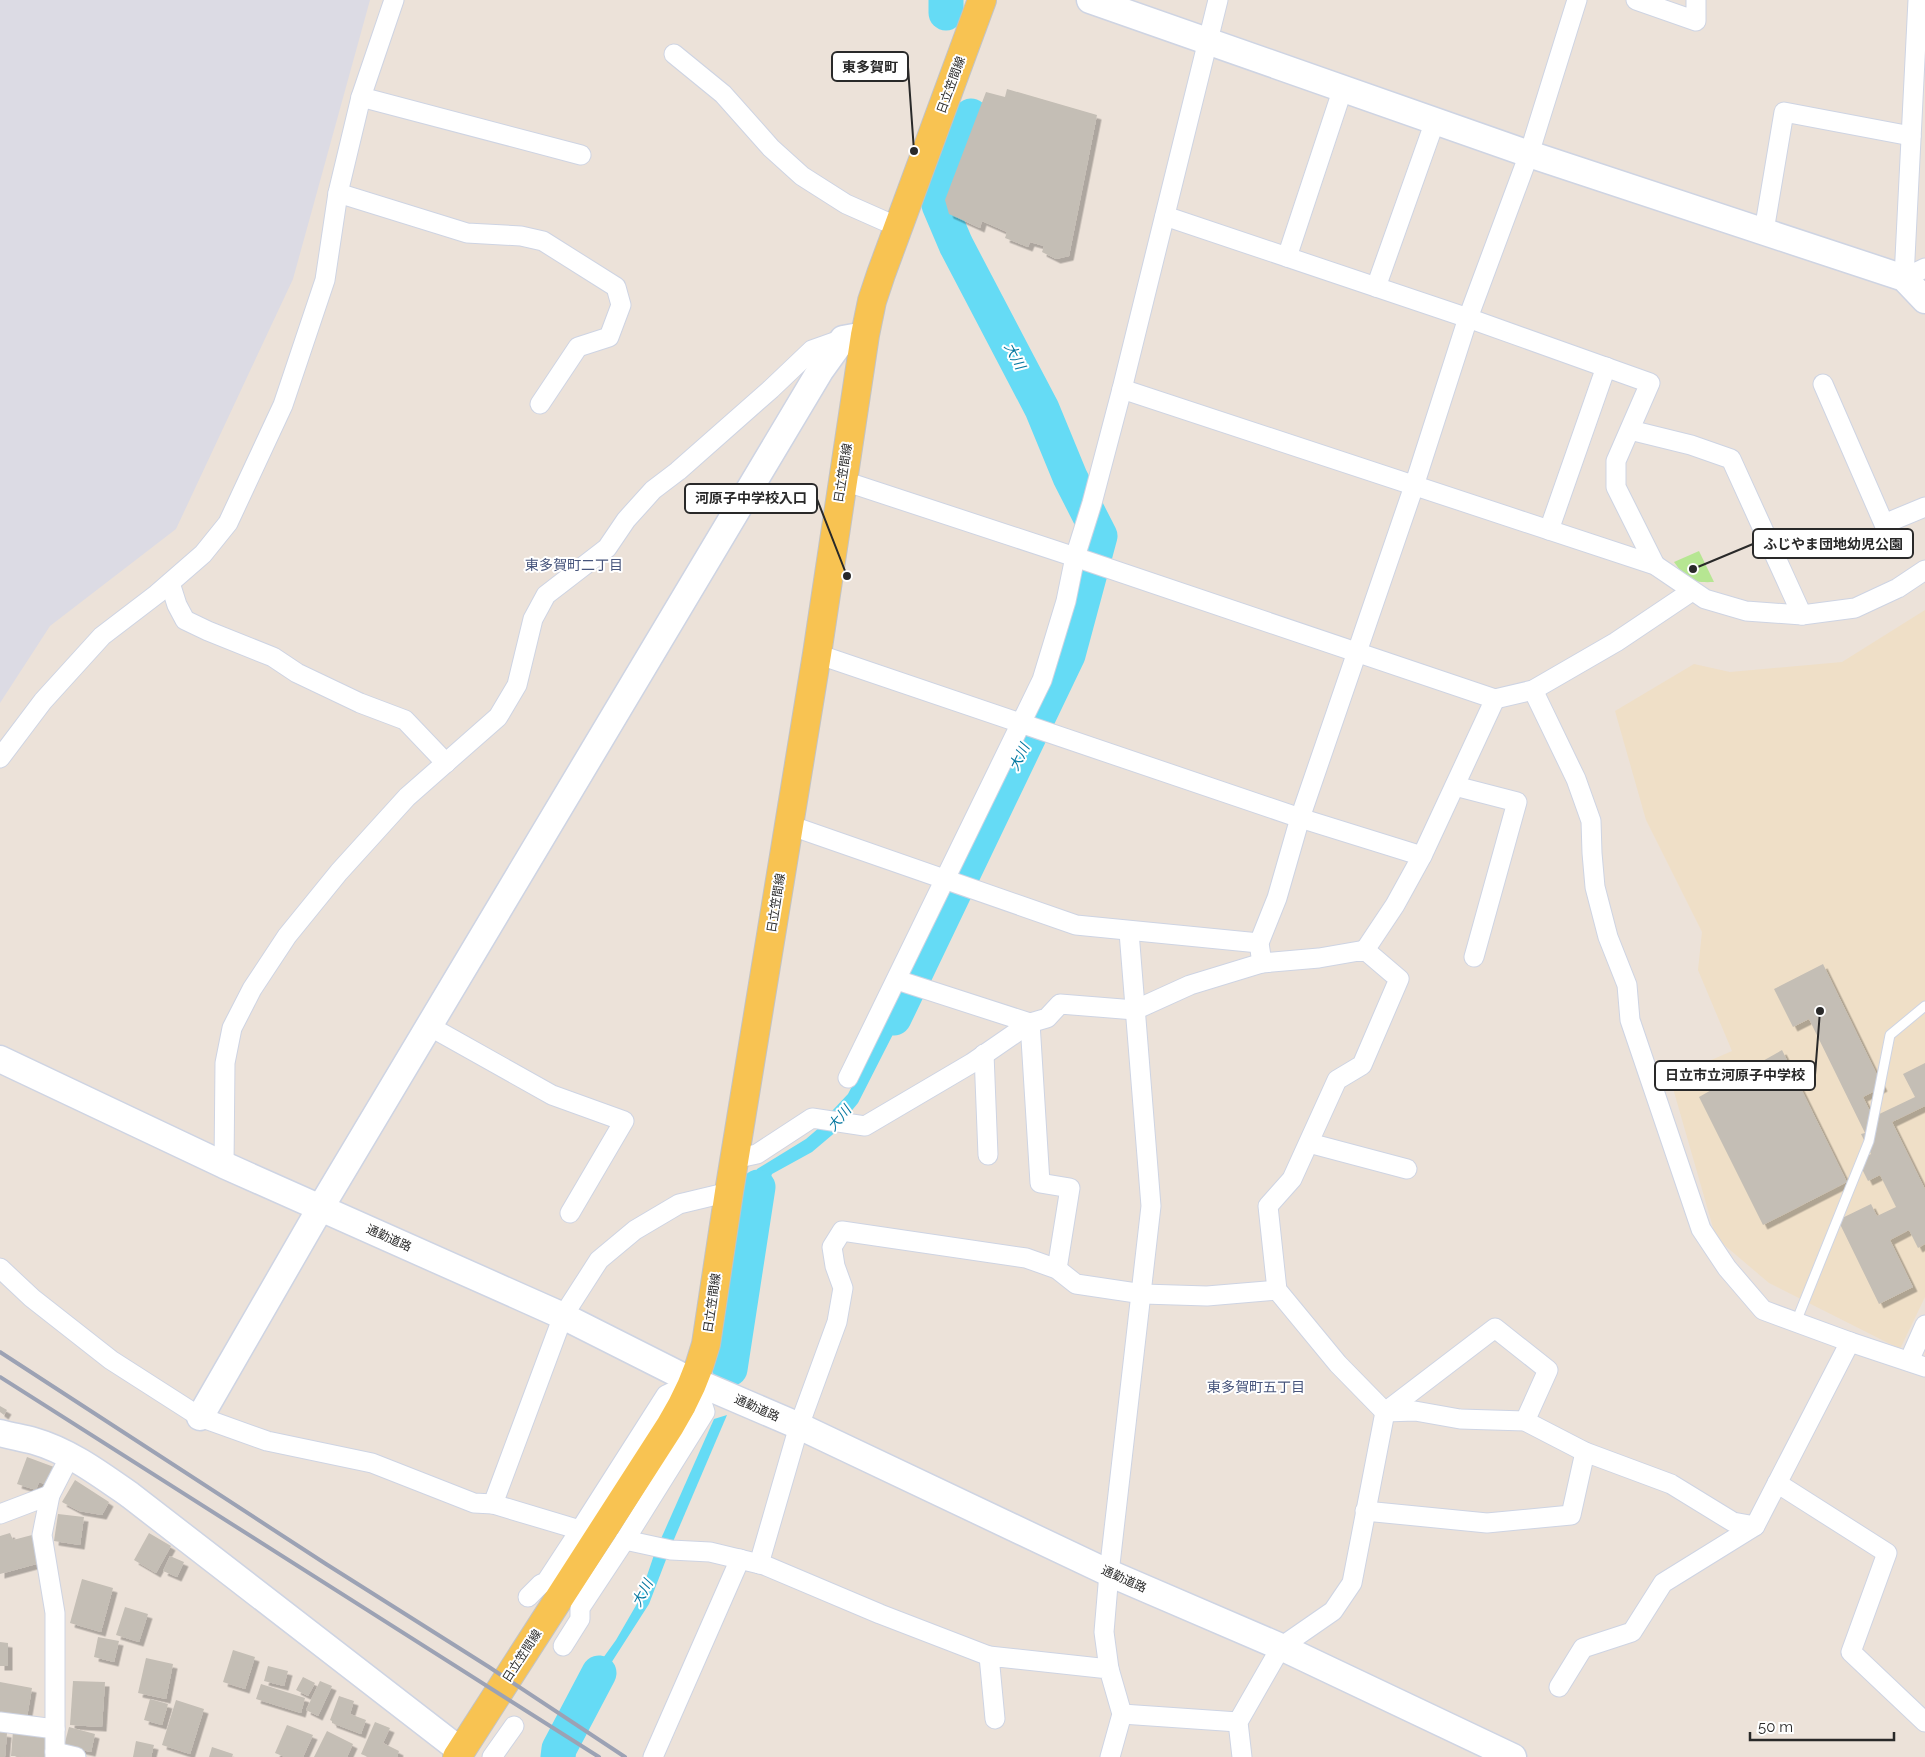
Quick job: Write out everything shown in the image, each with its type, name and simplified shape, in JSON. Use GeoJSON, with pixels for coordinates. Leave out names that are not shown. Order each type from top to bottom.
{"type":"FeatureCollection","features":[{"type":"Feature","properties":{"kind":"main road","name":"日立笠間線"},"geometry":{"type":"LineString","coordinates":[[459,1754],[638,1478],[679,1412],[695,1381],[706,1344],[734,1159],[817,654],[842,480],[854,337],[872,301],[982,0]]}},
{"type":"Feature","properties":{"kind":"street"},"geometry":{"type":"LineString","coordinates":[[0,758],[42,701],[102,636],[170,583],[203,554],[228,522],[283,405],[326,280],[338,193],[361,97],[394,0]]}},
{"type":"Feature","properties":{"kind":"street"},"geometry":{"type":"LineString","coordinates":[[1090,0],[1529,154],[1764,231],[1915,273]]}},
{"type":"Feature","properties":{"kind":"street"},"geometry":{"type":"LineString","coordinates":[[848,1078],[906,983],[1031,725],[1042,680],[1066,601],[1087,561],[1085,523],[1092,503],[1166,216],[1218,0]]}},
{"type":"Feature","properties":{"kind":"street"},"geometry":{"type":"LineString","coordinates":[[1262,963],[1259,943],[1276,898],[1300,818],[1414,486],[1468,318],[1529,154],[1577,0]]}},
{"type":"Feature","properties":{"kind":"street"},"geometry":{"type":"LineString","coordinates":[[1636,0],[1696,21],[1696,0]]}},
{"type":"Feature","properties":{"kind":"street"},"geometry":{"type":"LineString","coordinates":[[1918,0],[1911,136],[1915,273],[1925,300]]}},
{"type":"Feature","properties":{"kind":"street"},"geometry":{"type":"LineString","coordinates":[[674,54],[723,94],[771,148],[802,176],[846,204],[898,227]]}},
{"type":"Feature","properties":{"kind":"street"},"geometry":{"type":"LineString","coordinates":[[1287,257],[1343,88]]}},
{"type":"Feature","properties":{"kind":"street"},"geometry":{"type":"LineString","coordinates":[[361,97],[581,154]]}},
{"type":"Feature","properties":{"kind":"street"},"geometry":{"type":"LineString","coordinates":[[1764,231],[1784,112],[1911,136]]}},
{"type":"Feature","properties":{"kind":"street"},"geometry":{"type":"LineString","coordinates":[[1376,287],[1435,120]]}},
{"type":"Feature","properties":{"kind":"street"},"geometry":{"type":"LineString","coordinates":[[338,193],[467,233],[521,236],[544,240],[616,287],[621,305],[609,337],[578,347],[540,404]]}},
{"type":"Feature","properties":{"kind":"street"},"geometry":{"type":"LineString","coordinates":[[1166,216],[1468,318],[1650,384],[1616,461],[1616,488],[1655,565]]}},
{"type":"Feature","properties":{"kind":"street"},"geometry":{"type":"LineString","coordinates":[[224,1165],[225,1063],[232,1028],[252,989],[287,936],[339,872],[407,797],[498,717],[517,685],[532,618],[546,595],[607,548],[626,520],[653,490],[678,471],[812,350],[854,337]]}},
{"type":"Feature","properties":{"kind":"street"},"geometry":{"type":"LineString","coordinates":[[200,1416],[321,1207],[810,388],[854,337]]}},
{"type":"Feature","properties":{"kind":"street"},"geometry":{"type":"LineString","coordinates":[[1549,530],[1606,367]]}},
{"type":"Feature","properties":{"kind":"street"},"geometry":{"type":"LineString","coordinates":[[1823,384],[1884,524],[1925,507]]}},
{"type":"Feature","properties":{"kind":"street"},"geometry":{"type":"LineString","coordinates":[[1122,389],[1655,565],[1692,592],[1705,599],[1746,612],[1802,615],[1855,608],[1898,588],[1925,570]]}},
{"type":"Feature","properties":{"kind":"street"},"geometry":{"type":"LineString","coordinates":[[1630,430],[1731,458],[1802,615]]}},
{"type":"Feature","properties":{"kind":"street"},"geometry":{"type":"LineString","coordinates":[[842,480],[1495,699],[1532,690],[1616,642],[1692,592]]}},
{"type":"Feature","properties":{"kind":"street"},"geometry":{"type":"LineString","coordinates":[[170,583],[177,605],[185,620],[272,657],[297,673],[360,703],[405,720],[446,763]]}},
{"type":"Feature","properties":{"kind":"street"},"geometry":{"type":"LineString","coordinates":[[817,654],[1031,725],[1300,818],[1422,856]]}},
{"type":"Feature","properties":{"kind":"street"},"geometry":{"type":"LineString","coordinates":[[1532,690],[1576,779],[1591,821],[1595,887],[1608,937],[1627,985],[1630,1020],[1701,1229],[1727,1268],[1763,1310],[1917,1364],[1925,1325]]}},
{"type":"Feature","properties":{"kind":"street"},"geometry":{"type":"LineString","coordinates":[[734,1159],[757,1154],[812,1118],[865,1126],[984,1054],[1030,1023],[1046,1018],[1060,1004],[1135,1010],[1190,985],[1262,963],[1319,958],[1365,950],[1395,905],[1422,856],[1495,699]]}},
{"type":"Feature","properties":{"kind":"street"},"geometry":{"type":"LineString","coordinates":[[1455,786],[1517,802],[1474,956]]}},
{"type":"Feature","properties":{"kind":"street"},"geometry":{"type":"LineString","coordinates":[[789,825],[1076,926],[1259,943]]}},
{"type":"Feature","properties":{"kind":"street"},"geometry":{"type":"LineString","coordinates":[[1110,1757],[1122,1714],[1109,1669],[1104,1632],[1109,1573],[1151,1206],[1129,932]]}},
{"type":"Feature","properties":{"kind":"street"},"geometry":{"type":"LineString","coordinates":[[1365,950],[1399,979],[1362,1065],[1337,1080],[1292,1179],[1268,1206],[1277,1290],[1338,1364],[1385,1412],[1415,1411],[1460,1419],[1524,1421],[1585,1452],[1671,1484],[1733,1522],[1755,1526]]}},
{"type":"Feature","properties":{"kind":"street"},"geometry":{"type":"LineString","coordinates":[[906,983],[1030,1023]]}},
{"type":"Feature","properties":{"kind":"street"},"geometry":{"type":"LineString","coordinates":[[1030,1023],[1040,1183],[1070,1188],[1057,1269]]}},
{"type":"Feature","properties":{"kind":"street"},"geometry":{"type":"LineString","coordinates":[[429,1026],[552,1095],[624,1121],[570,1213]]}},
{"type":"Feature","properties":{"kind":"street"},"geometry":{"type":"LineString","coordinates":[[984,1054],[988,1155]]}},
{"type":"Feature","properties":{"kind":"street","name":"通勤道路"},"geometry":{"type":"LineString","coordinates":[[0,1058],[224,1165],[563,1316],[695,1381],[799,1426],[1109,1573],[1280,1647],[1513,1757]]}},
{"type":"Feature","properties":{"kind":"street"},"geometry":{"type":"LineString","coordinates":[[1309,1142],[1406,1169]]}},
{"type":"Feature","properties":{"kind":"street"},"geometry":{"type":"LineString","coordinates":[[494,1504],[563,1316],[598,1260],[635,1230],[679,1204],[729,1192]]}},
{"type":"Feature","properties":{"kind":"street"},"geometry":{"type":"LineString","coordinates":[[759,1564],[799,1426],[838,1322],[843,1288],[835,1266],[832,1247],[842,1231],[1026,1258],[1057,1269],[1076,1284],[1142,1294],[1207,1296],[1277,1290]]}},
{"type":"Feature","properties":{"kind":"street"},"geometry":{"type":"LineString","coordinates":[[0,1268],[32,1298],[111,1360],[200,1416],[267,1441],[372,1463],[474,1503],[494,1504],[580,1530]]}},
{"type":"Feature","properties":{"kind":"street"},"geometry":{"type":"LineString","coordinates":[[1242,1757],[1238,1722],[1280,1647],[1334,1610],[1352,1582],[1385,1412],[1495,1328],[1548,1370],[1524,1421]]}},
{"type":"Feature","properties":{"kind":"street"},"geometry":{"type":"LineString","coordinates":[[1558,1687],[1583,1648],[1632,1632],[1663,1583],[1755,1526],[1850,1342]]}},
{"type":"Feature","properties":{"kind":"street"},"geometry":{"type":"LineString","coordinates":[[528,1597],[540,1584],[546,1582],[666,1395],[695,1381],[705,1412],[580,1608],[580,1619],[563,1646]]}},
{"type":"Feature","properties":{"kind":"street"},"geometry":{"type":"LineString","coordinates":[[0,1433],[36,1442],[70,1456],[130,1495],[459,1754]]}},
{"type":"Feature","properties":{"kind":"street"},"geometry":{"type":"LineString","coordinates":[[1365,1511],[1487,1522],[1571,1515],[1585,1452]]}},
{"type":"Feature","properties":{"kind":"street"},"geometry":{"type":"LineString","coordinates":[[70,1456],[50,1495],[42,1535],[55,1613],[55,1754],[76,1757]]}},
{"type":"Feature","properties":{"kind":"street"},"geometry":{"type":"LineString","coordinates":[[1777,1483],[1887,1553],[1851,1652],[1925,1722]]}},
{"type":"Feature","properties":{"kind":"street"},"geometry":{"type":"LineString","coordinates":[[0,1514],[50,1495]]}},
{"type":"Feature","properties":{"kind":"street"},"geometry":{"type":"LineString","coordinates":[[625,1540],[662,1548],[710,1552],[759,1564],[989,1656],[1109,1669]]}},
{"type":"Feature","properties":{"kind":"street"},"geometry":{"type":"LineString","coordinates":[[653,1757],[740,1559]]}},
{"type":"Feature","properties":{"kind":"street"},"geometry":{"type":"LineString","coordinates":[[989,1656],[995,1719]]}},
{"type":"Feature","properties":{"kind":"street"},"geometry":{"type":"LineString","coordinates":[[1122,1714],[1238,1722]]}},
{"type":"Feature","properties":{"kind":"street"},"geometry":{"type":"LineString","coordinates":[[0,1722],[55,1729]]}},
{"type":"Feature","properties":{"kind":"street"},"geometry":{"type":"LineString","coordinates":[[492,1757],[514,1726]]}},
{"type":"Feature","properties":{"kind":"lane"},"geometry":{"type":"LineString","coordinates":[[1796,1322],[1869,1141],[1890,1035],[1925,1006]]}},
{"type":"Feature","properties":{"kind":"shaded area"},"geometry":{"type":"Polygon","coordinates":[[[0,0],[370,0],[293,279],[176,529],[50,626],[0,703],[0,0]]]}},
{"type":"Feature","properties":{"kind":"shaded area"},"geometry":{"type":"Polygon","coordinates":[[[1925,610],[1925,1297],[1900,1349],[1769,1283],[1716,1238],[1670,1078],[1732,1051],[1698,970],[1702,932],[1646,820],[1615,711],[1694,664],[1730,672],[1842,662],[1925,610]]]}},
{"type":"Feature","properties":{"kind":"green space"},"geometry":{"type":"Polygon","coordinates":[[[1699,551],[1714,582],[1700,582],[1687,577],[1674,562],[1699,551]]]}},
{"type":"Feature","properties":{"kind":"water"},"geometry":{"type":"Polygon","coordinates":[[[902,989],[914,993],[858,1103],[848,1115],[832,1111],[848,1094],[902,989]]]}},
{"type":"Feature","properties":{"kind":"water"},"geometry":{"type":"Polygon","coordinates":[[[820,1127],[838,1130],[812,1152],[772,1174],[766,1190],[757,1236],[746,1235],[757,1169],[806,1139],[820,1127]]]}},
{"type":"Feature","properties":{"kind":"water"},"geometry":{"type":"Polygon","coordinates":[[[743,1245],[757,1247],[738,1370],[726,1367],[743,1245]]]}},
{"type":"Feature","properties":{"kind":"water"},"geometry":{"type":"Polygon","coordinates":[[[727,1415],[672,1544],[660,1541],[714,1419],[727,1415]]]}},
{"type":"Feature","properties":{"kind":"water"},"geometry":{"type":"Polygon","coordinates":[[[654,1555],[667,1557],[649,1604],[597,1685],[591,1712],[585,1722],[575,1714],[583,1702],[588,1679],[616,1640],[638,1602],[654,1555]]]}},
{"type":"Feature","properties":{"kind":"water"},"geometry":{"type":"Polygon","coordinates":[[[557,1739],[570,1749],[567,1757],[554,1757],[557,1739]]]}},
{"type":"Feature","properties":{"kind":"building"},"geometry":{"type":"Polygon","coordinates":[[[1007,89],[1097,115],[1069,256],[1056,259],[1042,252],[1044,246],[1030,242],[1028,247],[1005,238],[1007,232],[982,221],[980,228],[949,214],[945,200],[986,92],[1005,97],[1007,89]]]}},
{"type":"Feature","properties":{"kind":"building"},"geometry":{"type":"Polygon","coordinates":[[[1823,964],[1883,1087],[1863,1097],[1873,1117],[1915,1097],[1903,1074],[1925,1063],[1925,1106],[1892,1122],[1925,1189],[1925,1244],[1918,1248],[1909,1230],[1890,1240],[1913,1287],[1879,1304],[1838,1220],[1871,1204],[1877,1216],[1896,1207],[1880,1175],[1868,1181],[1858,1161],[1871,1154],[1861,1134],[1865,1133],[1809,1019],[1793,1027],[1774,989],[1823,964]]]}},
{"type":"Feature","properties":{"kind":"building"},"geometry":{"type":"Polygon","coordinates":[[[1782,1050],[1847,1182],[1763,1225],[1699,1097],[1782,1050]]]}},
{"type":"Feature","properties":{"kind":"building"},"geometry":{"type":"Polygon","coordinates":[[[0,1406],[7,1410],[4,1415],[0,1412],[0,1406]]]}},
{"type":"Feature","properties":{"kind":"building"},"geometry":{"type":"Polygon","coordinates":[[[27,1457],[54,1467],[47,1485],[39,1482],[36,1490],[17,1484],[27,1457]]]}},
{"type":"Feature","properties":{"kind":"building"},"geometry":{"type":"Polygon","coordinates":[[[75,1480],[109,1502],[102,1515],[79,1511],[62,1502],[75,1480]]]}},
{"type":"Feature","properties":{"kind":"building"},"geometry":{"type":"Polygon","coordinates":[[[58,1514],[84,1517],[80,1545],[54,1541],[58,1514]]]}},
{"type":"Feature","properties":{"kind":"building"},"geometry":{"type":"Polygon","coordinates":[[[10,1533],[13,1540],[32,1535],[40,1563],[0,1574],[0,1536],[10,1533]]]}},
{"type":"Feature","properties":{"kind":"building"},"geometry":{"type":"Polygon","coordinates":[[[149,1533],[171,1546],[156,1573],[134,1560],[149,1533]]]}},
{"type":"Feature","properties":{"kind":"building"},"geometry":{"type":"Polygon","coordinates":[[[170,1556],[184,1562],[177,1577],[163,1571],[170,1556]]]}},
{"type":"Feature","properties":{"kind":"building"},"geometry":{"type":"Polygon","coordinates":[[[82,1579],[113,1588],[101,1632],[70,1623],[82,1579]]]}},
{"type":"Feature","properties":{"kind":"building"},"geometry":{"type":"Polygon","coordinates":[[[125,1607],[148,1614],[139,1642],[116,1635],[125,1607]]]}},
{"type":"Feature","properties":{"kind":"building"},"geometry":{"type":"Polygon","coordinates":[[[98,1637],[119,1641],[114,1662],[94,1657],[98,1637]]]}},
{"type":"Feature","properties":{"kind":"building"},"geometry":{"type":"Polygon","coordinates":[[[0,1642],[8,1643],[8,1666],[0,1666],[0,1642]]]}},
{"type":"Feature","properties":{"kind":"building"},"geometry":{"type":"Polygon","coordinates":[[[233,1650],[255,1657],[245,1689],[223,1682],[233,1650]]]}},
{"type":"Feature","properties":{"kind":"building"},"geometry":{"type":"Polygon","coordinates":[[[146,1658],[173,1664],[166,1699],[138,1693],[146,1658]]]}},
{"type":"Feature","properties":{"kind":"building"},"geometry":{"type":"Polygon","coordinates":[[[268,1666],[288,1671],[284,1686],[264,1681],[268,1666]]]}},
{"type":"Feature","properties":{"kind":"building"},"geometry":{"type":"Polygon","coordinates":[[[303,1677],[315,1683],[308,1696],[296,1690],[303,1677]]]}},
{"type":"Feature","properties":{"kind":"building"},"geometry":{"type":"Polygon","coordinates":[[[73,1681],[105,1682],[102,1727],[70,1725],[73,1681]]]}},
{"type":"Feature","properties":{"kind":"building"},"geometry":{"type":"Polygon","coordinates":[[[320,1681],[332,1686],[318,1716],[306,1710],[320,1681]]]}},
{"type":"Feature","properties":{"kind":"building"},"geometry":{"type":"Polygon","coordinates":[[[0,1682],[32,1688],[27,1717],[0,1712],[0,1682]]]}},
{"type":"Feature","properties":{"kind":"building"},"geometry":{"type":"Polygon","coordinates":[[[261,1684],[305,1698],[301,1713],[256,1699],[261,1684]]]}},
{"type":"Feature","properties":{"kind":"building"},"geometry":{"type":"Polygon","coordinates":[[[339,1696],[354,1701],[350,1714],[366,1720],[361,1734],[332,1723],[330,1720],[339,1696]]]}},
{"type":"Feature","properties":{"kind":"building"},"geometry":{"type":"Polygon","coordinates":[[[150,1699],[168,1704],[162,1725],[144,1720],[150,1699]]]}},
{"type":"Feature","properties":{"kind":"building"},"geometry":{"type":"Polygon","coordinates":[[[176,1700],[204,1709],[190,1754],[162,1745],[176,1700]]]}},
{"type":"Feature","properties":{"kind":"building"},"geometry":{"type":"Polygon","coordinates":[[[375,1722],[390,1728],[383,1743],[399,1751],[397,1757],[368,1757],[361,1754],[375,1722]]]}},
{"type":"Feature","properties":{"kind":"building"},"geometry":{"type":"Polygon","coordinates":[[[287,1725],[313,1735],[303,1757],[285,1757],[275,1753],[287,1725]]]}},
{"type":"Feature","properties":{"kind":"building"},"geometry":{"type":"Polygon","coordinates":[[[69,1727],[95,1734],[91,1752],[64,1746],[69,1727]]]}},
{"type":"Feature","properties":{"kind":"building"},"geometry":{"type":"Polygon","coordinates":[[[13,1731],[48,1734],[46,1757],[11,1756],[13,1731]]]}},
{"type":"Feature","properties":{"kind":"building"},"geometry":{"type":"Polygon","coordinates":[[[327,1731],[353,1744],[347,1757],[314,1757],[327,1731]]]}},
{"type":"Feature","properties":{"kind":"building"},"geometry":{"type":"Polygon","coordinates":[[[0,1732],[7,1733],[5,1757],[0,1757],[0,1732]]]}},
{"type":"Feature","properties":{"kind":"building"},"geometry":{"type":"Polygon","coordinates":[[[136,1741],[154,1745],[151,1757],[133,1757],[136,1741]]]}},
{"type":"Feature","properties":{"kind":"building"},"geometry":{"type":"Polygon","coordinates":[[[212,1747],[233,1754],[232,1757],[209,1757],[212,1747]]]}},
{"type":"Feature","properties":{"kind":"waterway","name":"大川"},"geometry":{"type":"LineString","coordinates":[[946,0],[946,13]]}},
{"type":"Feature","properties":{"kind":"waterway","name":"大川"},"geometry":{"type":"LineString","coordinates":[[894,1018],[1068,655],[1100,536],[1070,477],[1042,409],[956,245],[939,205],[971,116]]}},
{"type":"Feature","properties":{"kind":"waterway","name":"大川"},"geometry":{"type":"LineString","coordinates":[[730,1369],[758,1187]]}},
{"type":"Feature","properties":{"kind":"waterway","name":"大川"},"geometry":{"type":"LineString","coordinates":[[558,1757],[559,1749],[599,1673]]}},
{"type":"Feature","properties":{"kind":"railway"},"geometry":{"type":"LineString","coordinates":[[0,1352],[326,1564],[489,1667],[625,1757]]}},
{"type":"Feature","properties":{"kind":"railway"},"geometry":{"type":"LineString","coordinates":[[0,1377],[599,1757]]}},
{"type":"Feature","properties":{"kind":"place","name":"東多賀町"},"geometry":{"type":"Point","coordinates":[914,151]}},
{"type":"Feature","properties":{"kind":"place","name":"ふじやま団地幼児公園"},"geometry":{"type":"Point","coordinates":[1693,569]}},
{"type":"Feature","properties":{"kind":"place","name":"河原子中学校入口"},"geometry":{"type":"Point","coordinates":[847,576]}},
{"type":"Feature","properties":{"kind":"place","name":"日立市立河原子中学校"},"geometry":{"type":"Point","coordinates":[1820,1011]}},
{"type":"Feature","properties":{"kind":"district","name":"東多賀町二丁目"},"geometry":{"type":"Point","coordinates":[574,565]}},
{"type":"Feature","properties":{"kind":"district","name":"東多賀町五丁目"},"geometry":{"type":"Point","coordinates":[1256,1387]}}]}
